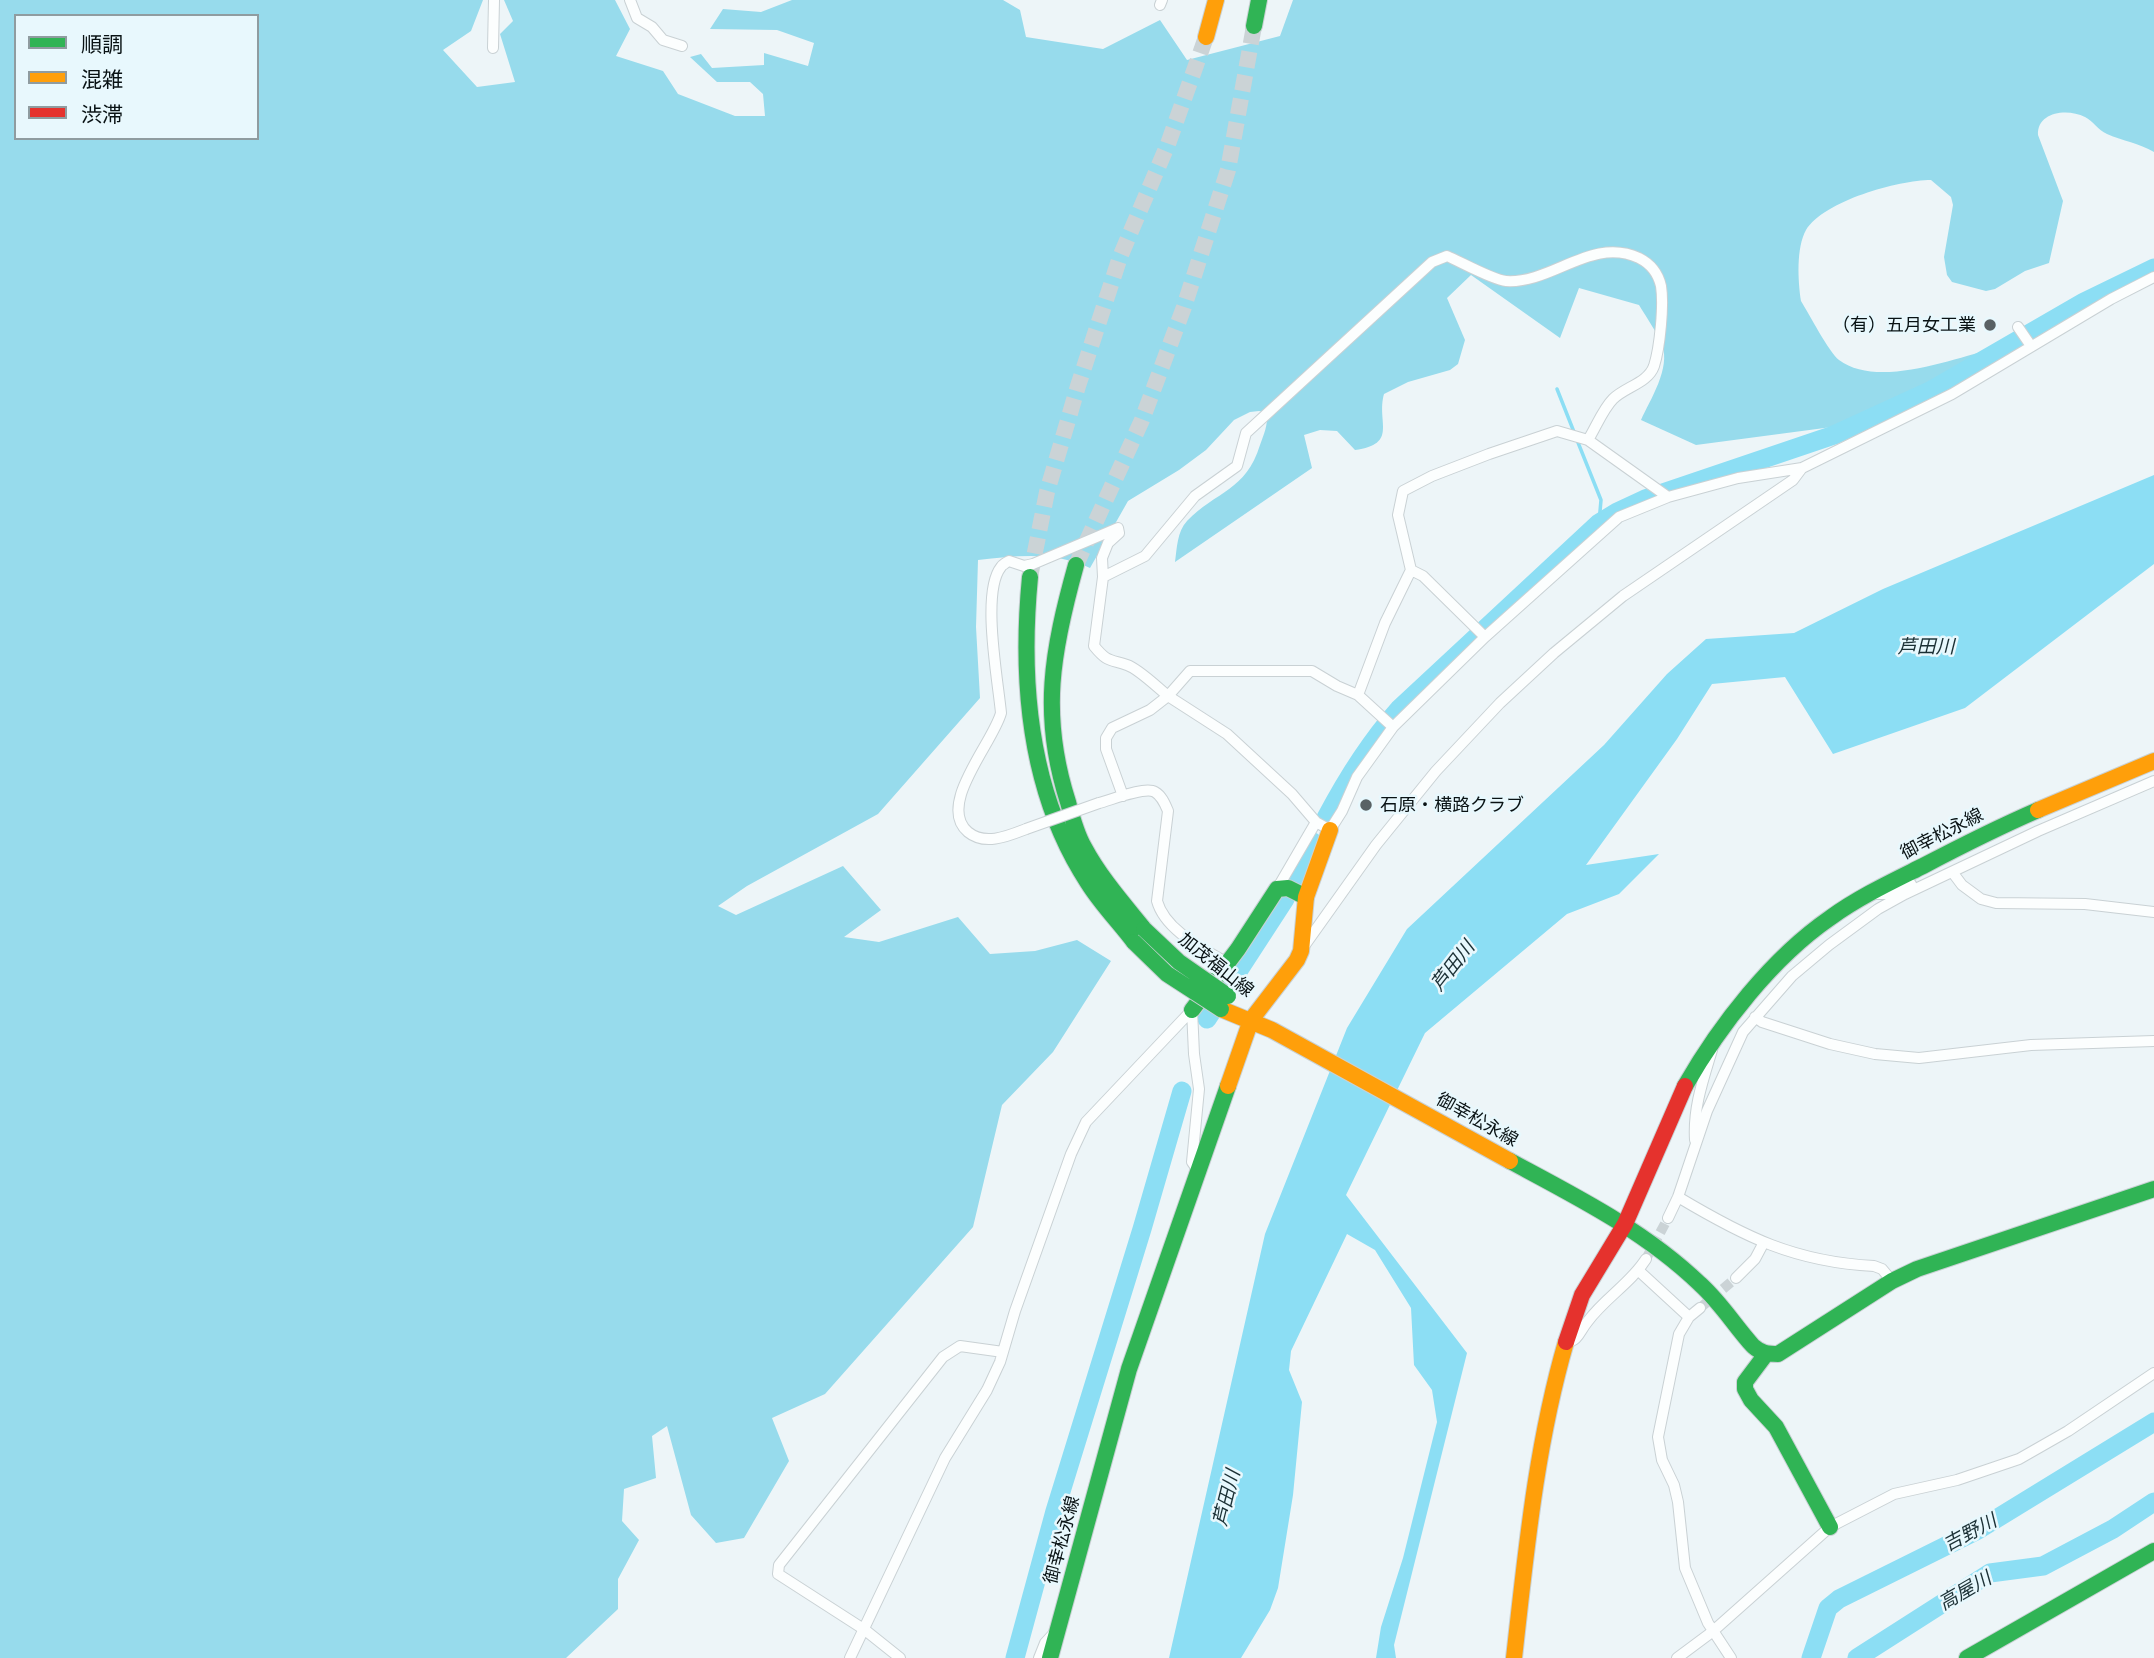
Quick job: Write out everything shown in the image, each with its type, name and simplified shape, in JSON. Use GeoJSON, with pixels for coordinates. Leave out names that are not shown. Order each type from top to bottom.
{"type":"FeatureCollection","features":[{"type":"Feature","properties":{"kind":"main road"},"geometry":{"type":"LineString","coordinates":[[1206,37],[1216,0]]}},
{"type":"Feature","properties":{"kind":"main road"},"geometry":{"type":"LineString","coordinates":[[1254,26],[1259,0]]}},
{"type":"Feature","properties":{"kind":"main road","name":"加茂福山線"},"geometry":{"type":"LineString","coordinates":[[1076,565],[1053,658],[1049,698],[1053,747],[1064,793],[1083,845],[1139,935]]}},
{"type":"Feature","properties":{"kind":"main road","name":"加茂福山線"},"geometry":{"type":"LineString","coordinates":[[1030,577],[1025,630],[1026,676],[1037,750],[1049,796],[1066,843],[1088,882],[1139,935],[1179,962],[1225,1003],[1251,1020]]}},
{"type":"Feature","properties":{"kind":"main road","name":"御幸松永線"},"geometry":{"type":"LineString","coordinates":[[1051,1658],[1129,1369],[1251,1020],[1625,1224],[1685,1085],[1718,1031],[1752,990],[1790,952],[1828,919],[1867,894],[2001,826],[2154,761]]}},
{"type":"Feature","properties":{"kind":"main road"},"geometry":{"type":"LineString","coordinates":[[1251,1020],[1292,968],[1301,951],[1306,897],[1323,826]]}},
{"type":"Feature","properties":{"kind":"main road"},"geometry":{"type":"LineString","coordinates":[[1192,1010],[1277,889],[1288,888],[1306,897]]}},
{"type":"Feature","properties":{"kind":"main road"},"geometry":{"type":"LineString","coordinates":[[1514,1658],[1534,1487],[1545,1422],[1565,1343],[1582,1295],[1614,1247],[1625,1224],[1664,1250],[1695,1276],[1729,1313],[1756,1349],[1766,1354],[1779,1354],[1892,1281],[1955,1255],[2154,1189]]}},
{"type":"Feature","properties":{"kind":"main road"},"geometry":{"type":"LineString","coordinates":[[1766,1354],[1745,1382],[1745,1389],[1751,1400],[1776,1427],[1830,1527]]}},
{"type":"Feature","properties":{"kind":"main road"},"geometry":{"type":"LineString","coordinates":[[1967,1658],[2154,1551]]}},
{"type":"Feature","properties":{"kind":"street"},"geometry":{"type":"LineString","coordinates":[[493,48],[494,0]]}},
{"type":"Feature","properties":{"kind":"street"},"geometry":{"type":"LineString","coordinates":[[630,0],[637,18],[652,27],[663,40],[682,46]]}},
{"type":"Feature","properties":{"kind":"street"},"geometry":{"type":"LineString","coordinates":[[1103,577],[1145,556],[1195,496],[1237,466],[1246,433],[1432,262],[1447,256],[1504,281],[1531,279],[1566,263],[1605,252],[1625,252],[1643,260],[1657,273],[1662,314],[1653,368],[1640,382],[1620,392],[1580,438]]}},
{"type":"Feature","properties":{"kind":"street"},"geometry":{"type":"LineString","coordinates":[[1277,889],[1323,826],[1342,811],[1357,777],[1389,724],[1619,517],[1668,497],[1738,478],[1802,468],[1952,394],[2154,277]]}},
{"type":"Feature","properties":{"kind":"street"},"geometry":{"type":"LineString","coordinates":[[2018,327],[2031,346]]}},
{"type":"Feature","properties":{"kind":"street"},"geometry":{"type":"LineString","coordinates":[[1358,695],[1385,623],[1411,570],[1398,515],[1404,491],[1433,476],[1557,431],[1580,438],[1668,497]]}},
{"type":"Feature","properties":{"kind":"street"},"geometry":{"type":"LineString","coordinates":[[1301,951],[1385,835],[1436,771],[1500,703],[1554,653],[1623,596],[1793,480],[1802,468]]}},
{"type":"Feature","properties":{"kind":"street"},"geometry":{"type":"LineString","coordinates":[[1227,963],[1195,943],[1161,914],[1157,901],[1168,811],[1164,800],[1155,792],[1147,789],[1099,803],[1008,836],[989,839],[975,838],[960,822],[958,811],[964,785],[998,724],[1001,713],[991,608],[994,581],[1001,567],[1009,561],[1024,566],[1033,565],[1118,528],[1119,533],[1108,543],[1102,558],[1103,577],[1094,646],[1103,657],[1117,664],[1128,665],[1168,696],[1227,734],[1323,826]]}},
{"type":"Feature","properties":{"kind":"street"},"geometry":{"type":"LineString","coordinates":[[1411,570],[1423,576],[1485,637]]}},
{"type":"Feature","properties":{"kind":"street"},"geometry":{"type":"LineString","coordinates":[[1123,796],[1106,749],[1106,738],[1112,728],[1150,710],[1168,696],[1190,671],[1312,671],[1358,695],[1389,724]]}},
{"type":"Feature","properties":{"kind":"street"},"geometry":{"type":"LineString","coordinates":[[1668,1218],[1678,1197],[1707,1111],[1744,1032],[1792,976],[1878,909],[2038,831],[2154,781]]}},
{"type":"Feature","properties":{"kind":"street"},"geometry":{"type":"LineString","coordinates":[[1867,894],[1886,894],[1929,877],[1949,874],[1981,899],[1996,903],[2085,904],[2154,912]]}},
{"type":"Feature","properties":{"kind":"street"},"geometry":{"type":"LineString","coordinates":[[1192,1010],[1199,1089],[1192,1162],[1199,1172]]}},
{"type":"Feature","properties":{"kind":"street"},"geometry":{"type":"LineString","coordinates":[[850,1658],[945,1458],[987,1390],[1003,1352],[1071,1154],[1086,1122],[1192,1010]]}},
{"type":"Feature","properties":{"kind":"street"},"geometry":{"type":"LineString","coordinates":[[1755,1017],[1762,1022],[1830,1044],[1875,1054],[1919,1058],[2031,1045],[2154,1041]]}},
{"type":"Feature","properties":{"kind":"street"},"geometry":{"type":"LineString","coordinates":[[1696,1146],[1694,1122],[1700,1087],[1718,1031]]}},
{"type":"Feature","properties":{"kind":"street"},"geometry":{"type":"LineString","coordinates":[[1678,1197],[1731,1229],[1763,1244],[1821,1259],[1874,1266],[1882,1269],[1892,1281]]}},
{"type":"Feature","properties":{"kind":"street"},"geometry":{"type":"LineString","coordinates":[[1736,1278],[1755,1259],[1763,1244]]}},
{"type":"Feature","properties":{"kind":"street"},"geometry":{"type":"LineString","coordinates":[[1565,1343],[1577,1339],[1599,1307],[1639,1271],[1646,1259]]}},
{"type":"Feature","properties":{"kind":"street"},"geometry":{"type":"LineString","coordinates":[[1639,1271],[1689,1317]]}},
{"type":"Feature","properties":{"kind":"street"},"geometry":{"type":"LineString","coordinates":[[1700,1308],[1689,1317],[1679,1334],[1658,1437],[1662,1460],[1674,1485],[1678,1502],[1685,1568],[1714,1634],[1731,1658]]}},
{"type":"Feature","properties":{"kind":"street"},"geometry":{"type":"LineString","coordinates":[[900,1658],[865,1630],[778,1574],[779,1565],[943,1357],[960,1346],[1003,1352]]}},
{"type":"Feature","properties":{"kind":"street"},"geometry":{"type":"LineString","coordinates":[[1677,1658],[1714,1634],[1830,1527],[1894,1494],[1957,1480],[2019,1459],[2067,1431],[2154,1373]]}},
{"type":"Feature","properties":{"kind":"street"},"geometry":{"type":"LineString","coordinates":[[1039,1658],[1045,1643],[1058,1630]]}},
{"type":"Feature","properties":{"kind":"shaded area"},"geometry":{"type":"Polygon","coordinates":[[[0,0],[483,0],[471,31],[443,50],[477,87],[515,82],[500,34],[513,21],[504,0],[615,0],[630,29],[616,56],[663,71],[678,94],[735,116],[765,116],[763,94],[750,82],[717,82],[690,57],[701,54],[712,68],[764,65],[764,53],[808,66],[814,43],[777,30],[710,29],[723,9],[761,12],[792,0],[1003,0],[1020,10],[1026,37],[1103,49],[1160,20],[1187,60],[1280,36],[1293,0],[2154,0],[2154,152],[2107,134],[2078,114],[2054,114],[2042,121],[2039,127],[2038,135],[2063,201],[2049,263],[2025,271],[1995,289],[1986,291],[1952,282],[1947,275],[1944,257],[1953,205],[1951,197],[1931,180],[1882,188],[1845,201],[1828,210],[1806,230],[1799,265],[1801,301],[1839,360],[1855,368],[1873,372],[1893,372],[1935,365],[1991,349],[1998,363],[1832,427],[1696,445],[1641,420],[1662,374],[1664,354],[1657,335],[1639,305],[1579,288],[1560,338],[1471,275],[1447,298],[1465,340],[1458,364],[1450,370],[1408,382],[1384,394],[1383,430],[1377,443],[1355,450],[1337,431],[1320,430],[1304,435],[1312,468],[1175,562],[1179,535],[1187,521],[1247,472],[1263,437],[1267,413],[1250,412],[1234,420],[1206,450],[1128,501],[1090,568],[1049,557],[1021,556],[978,560],[976,627],[980,698],[878,814],[747,886],[718,906],[736,915],[843,866],[881,910],[844,937],[879,942],[958,917],[990,954],[1035,951],[1077,940],[1111,961],[1053,1052],[1002,1105],[973,1227],[825,1394],[772,1418],[789,1461],[744,1538],[716,1543],[691,1515],[667,1426],[652,1436],[656,1478],[624,1489],[622,1521],[639,1540],[618,1579],[618,1609],[566,1658],[0,1658],[0,0]]]}},
{"type":"Feature","properties":{"kind":"water","name":"芦田川"},"geometry":{"type":"Polygon","coordinates":[[[2154,475],[2154,564],[1965,708],[1833,754],[1785,677],[1712,684],[1677,739],[1586,865],[1659,854],[1619,894],[1567,914],[1425,1033],[1346,1195],[1467,1353],[1394,1645],[1396,1658],[1376,1658],[1381,1627],[1403,1558],[1437,1422],[1432,1390],[1414,1365],[1411,1308],[1375,1250],[1347,1234],[1291,1351],[1289,1370],[1302,1402],[1293,1495],[1278,1588],[1270,1610],[1241,1658],[1169,1658],[1265,1234],[1347,1028],[1407,929],[1604,745],[1667,674],[1706,639],[1794,633],[1883,589],[2154,475]]]}},
{"type":"Feature","properties":{"kind":"waterway"},"geometry":{"type":"LineString","coordinates":[[1326,818],[1359,761],[1399,709],[1599,523],[1645,499],[1834,435],[1930,391],[2084,302],[2154,268]]}},
{"type":"Feature","properties":{"kind":"waterway"},"geometry":{"type":"LineString","coordinates":[[1557,389],[1574,432]]}},
{"type":"Feature","properties":{"kind":"waterway"},"geometry":{"type":"LineString","coordinates":[[1577,440],[1601,500],[1599,523]]}},
{"type":"Feature","properties":{"kind":"waterway"},"geometry":{"type":"LineString","coordinates":[[1294,881],[1313,842]]}},
{"type":"Feature","properties":{"kind":"waterway"},"geometry":{"type":"LineString","coordinates":[[1207,1019],[1285,899]]}},
{"type":"Feature","properties":{"kind":"waterway"},"geometry":{"type":"LineString","coordinates":[[1015,1658],[1055,1511],[1182,1091]]}},
{"type":"Feature","properties":{"kind":"waterway","name":"吉野川"},"geometry":{"type":"LineString","coordinates":[[1811,1658],[1828,1608],[1839,1599],[1978,1530],[2154,1422]]}},
{"type":"Feature","properties":{"kind":"waterway","name":"高屋川"},"geometry":{"type":"LineString","coordinates":[[1857,1658],[1990,1573],[2043,1566],[2113,1529],[2154,1502]]}},
{"type":"Feature","properties":{"kind":"tunnel"},"geometry":{"type":"LineString","coordinates":[[1076,565],[1142,420],[1184,307],[1228,170],[1254,26]]}},
{"type":"Feature","properties":{"kind":"tunnel"},"geometry":{"type":"LineString","coordinates":[[1030,577],[1047,492],[1120,257],[1168,144],[1206,37]]}},
{"type":"Feature","properties":{"kind":"tunnel"},"geometry":{"type":"LineString","coordinates":[[1646,1259],[1668,1218]]}},
{"type":"Feature","properties":{"kind":"tunnel"},"geometry":{"type":"LineString","coordinates":[[1700,1308],[1736,1278]]}},
{"type":"Feature","properties":{"kind":"traffic: fast"},"geometry":{"type":"LineString","coordinates":[[1254,26],[1259,0]]}},
{"type":"Feature","properties":{"kind":"traffic: fast"},"geometry":{"type":"LineString","coordinates":[[1076,565],[1061,626],[1052,683],[1054,740],[1059,770],[1074,825],[1084,847],[1104,879],[1144,929]]}},
{"type":"Feature","properties":{"kind":"traffic: fast"},"geometry":{"type":"LineString","coordinates":[[1030,577],[1027,616],[1028,696],[1041,774],[1068,848],[1093,891],[1134,942]]}},
{"type":"Feature","properties":{"kind":"traffic: fast"},"geometry":{"type":"LineString","coordinates":[[1685,1086],[1714,1040],[1749,994],[1809,934],[1841,910],[1875,890],[2038,810]]}},
{"type":"Feature","properties":{"kind":"traffic: fast"},"geometry":{"type":"LineString","coordinates":[[1192,1010],[1238,949],[1277,889],[1288,888],[1306,897]]}},
{"type":"Feature","properties":{"kind":"traffic: fast"},"geometry":{"type":"LineString","coordinates":[[1144,929],[1179,962],[1228,996]]}},
{"type":"Feature","properties":{"kind":"traffic: fast"},"geometry":{"type":"LineString","coordinates":[[1134,942],[1167,974],[1221,1009]]}},
{"type":"Feature","properties":{"kind":"traffic: fast"},"geometry":{"type":"LineString","coordinates":[[1050,1658],[1129,1369],[1228,1086]]}},
{"type":"Feature","properties":{"kind":"traffic: fast"},"geometry":{"type":"LineString","coordinates":[[1510,1161],[1610,1216],[1657,1247],[1708,1292],[1753,1346],[1762,1352],[1774,1354],[1778,1354],[1892,1281],[1917,1269],[2154,1189]]}},
{"type":"Feature","properties":{"kind":"traffic: fast"},"geometry":{"type":"LineString","coordinates":[[1766,1354],[1745,1382],[1745,1389],[1751,1400],[1776,1427],[1830,1527]]}},
{"type":"Feature","properties":{"kind":"traffic: fast"},"geometry":{"type":"LineString","coordinates":[[1967,1658],[2154,1551]]}},
{"type":"Feature","properties":{"kind":"traffic: slow"},"geometry":{"type":"LineString","coordinates":[[1206,37],[1216,0]]}},
{"type":"Feature","properties":{"kind":"traffic: slow"},"geometry":{"type":"LineString","coordinates":[[2038,810],[2154,761]]}},
{"type":"Feature","properties":{"kind":"traffic: slow"},"geometry":{"type":"LineString","coordinates":[[1228,1086],[1251,1020],[1301,951],[1306,897],[1330,830]]}},
{"type":"Feature","properties":{"kind":"traffic: slow"},"geometry":{"type":"LineString","coordinates":[[1221,1009],[1272,1030],[1510,1161]]}},
{"type":"Feature","properties":{"kind":"traffic: slow"},"geometry":{"type":"LineString","coordinates":[[1514,1658],[1540,1459],[1566,1342]]}},
{"type":"Feature","properties":{"kind":"traffic: jam"},"geometry":{"type":"LineString","coordinates":[[1566,1342],[1582,1295],[1625,1224],[1685,1086]]}},
{"type":"Feature","properties":{"kind":"place","name":"（有）五月女工業"},"geometry":{"type":"Point","coordinates":[1990,325]}},
{"type":"Feature","properties":{"kind":"place","name":"石原・横路クラブ"},"geometry":{"type":"Point","coordinates":[1366,805]}}]}
